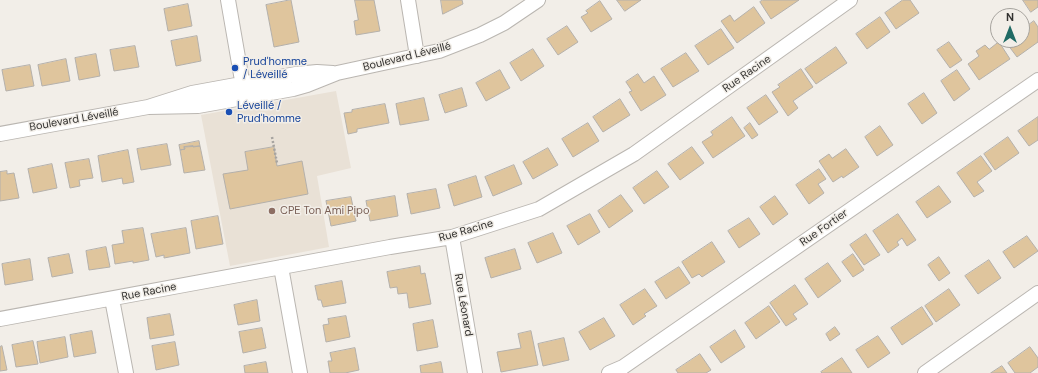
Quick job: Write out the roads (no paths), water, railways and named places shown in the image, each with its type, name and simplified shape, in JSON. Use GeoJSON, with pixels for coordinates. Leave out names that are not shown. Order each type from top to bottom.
{"type":"FeatureCollection","features":[{"type":"Feature","properties":{"kind":"street"},"geometry":{"type":"LineString","coordinates":[[228,0],[245,98]]}},
{"type":"Feature","properties":{"kind":"street"},"geometry":{"type":"LineString","coordinates":[[408,0],[418,56]]}},
{"type":"Feature","properties":{"kind":"street","name":"Boulevard Léveillé"},"geometry":{"type":"LineString","coordinates":[[148,107],[198,106],[300,88],[337,74],[439,51],[480,35],[504,23],[538,0]]}},
{"type":"Feature","properties":{"kind":"street","name":"Rue Racine"},"geometry":{"type":"LineString","coordinates":[[0,319],[390,247],[452,237],[539,209],[634,154],[842,2]]}},
{"type":"Feature","properties":{"kind":"street","name":"Boulevard Léveillé"},"geometry":{"type":"LineString","coordinates":[[0,134],[148,107],[185,95],[308,72],[337,74]]}},
{"type":"Feature","properties":{"kind":"street","name":"Rue Fortier"},"geometry":{"type":"LineString","coordinates":[[609,373],[623,367],[1038,80]]}},
{"type":"Feature","properties":{"kind":"street","name":"Rue Léonard"},"geometry":{"type":"LineString","coordinates":[[452,237],[475,373]]}},
{"type":"Feature","properties":{"kind":"street"},"geometry":{"type":"LineString","coordinates":[[281,267],[300,373]]}},
{"type":"Feature","properties":{"kind":"street"},"geometry":{"type":"LineString","coordinates":[[925,373],[1038,294]]}},
{"type":"Feature","properties":{"kind":"street"},"geometry":{"type":"LineString","coordinates":[[112,299],[126,373]]}},
{"type":"Feature","properties":{"kind":"place","name":"Prud'homme / Léveillé"},"geometry":{"type":"Point","coordinates":[235,68]}},
{"type":"Feature","properties":{"kind":"place","name":"Léveillé / Prud'homme"},"geometry":{"type":"Point","coordinates":[229,112]}},
{"type":"Feature","properties":{"kind":"place","name":"CPE Ton Ami Pipo"},"geometry":{"type":"Point","coordinates":[272,211]}}]}
